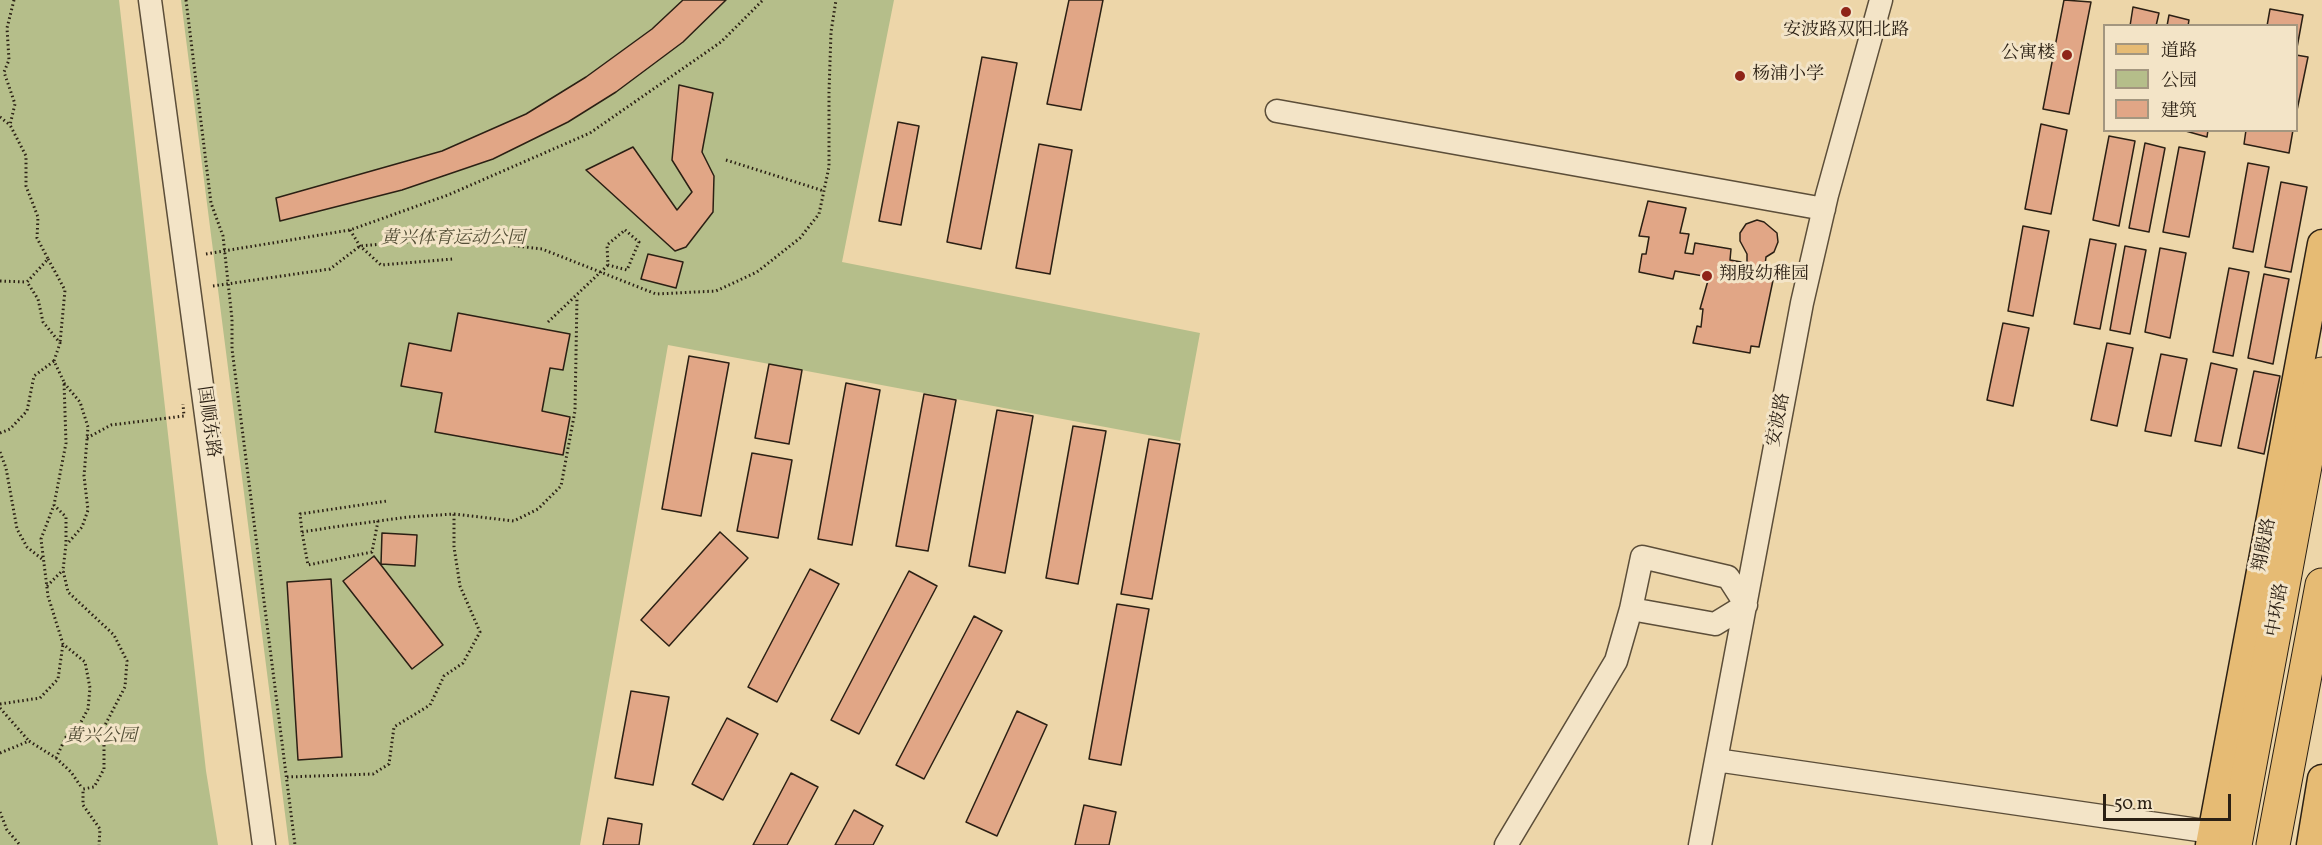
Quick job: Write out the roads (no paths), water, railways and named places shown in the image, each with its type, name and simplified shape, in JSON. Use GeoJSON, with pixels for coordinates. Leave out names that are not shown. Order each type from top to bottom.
{"type":"FeatureCollection","features":[{"type":"Feature","properties":{"kind":"highway","name":"中环路"},"geometry":{"type":"LineString","coordinates":[[2219,841],[2322,374]]}},
{"type":"Feature","properties":{"kind":"highway","name":"中环路"},"geometry":{"type":"LineString","coordinates":[[2274,845],[2322,585]]}},
{"type":"Feature","properties":{"kind":"main road","name":"翔殷路"},"geometry":{"type":"LineString","coordinates":[[2219,841],[2322,244]]}},
{"type":"Feature","properties":{"kind":"main road"},"geometry":{"type":"LineString","coordinates":[[2311,845],[2322,779]]}},
{"type":"Feature","properties":{"kind":"street","name":"国顺东路"},"geometry":{"type":"LineString","coordinates":[[150,0],[264,845]]}},
{"type":"Feature","properties":{"kind":"street","name":"安波路"},"geometry":{"type":"LineString","coordinates":[[1700,845],[1802,303],[1824,208],[1881,0]]}},
{"type":"Feature","properties":{"kind":"street"},"geometry":{"type":"LineString","coordinates":[[1277,111],[1824,208]]}},
{"type":"Feature","properties":{"kind":"street"},"geometry":{"type":"LineString","coordinates":[[1506,845],[1616,661],[1631,609],[1642,557],[1728,577],[1746,605],[1715,624],[1631,609]]}},
{"type":"Feature","properties":{"kind":"street"},"geometry":{"type":"LineString","coordinates":[[1716,760],[2219,841]]}},
{"type":"Feature","properties":{"kind":"place","name":"安波路双阳北路"},"geometry":{"type":"Point","coordinates":[1846,12]}},
{"type":"Feature","properties":{"kind":"place","name":"公寓楼"},"geometry":{"type":"Point","coordinates":[2067,55]}},
{"type":"Feature","properties":{"kind":"place","name":"杨浦小学"},"geometry":{"type":"Point","coordinates":[1740,76]}},
{"type":"Feature","properties":{"kind":"place","name":"翔殷幼稚园"},"geometry":{"type":"Point","coordinates":[1707,276]}},
{"type":"Feature","properties":{"kind":"park label","name":"黄兴体育运动公园"},"geometry":{"type":"Point","coordinates":[453,240]}},
{"type":"Feature","properties":{"kind":"park label","name":"黄兴公园"},"geometry":{"type":"Point","coordinates":[101,738]}}]}
